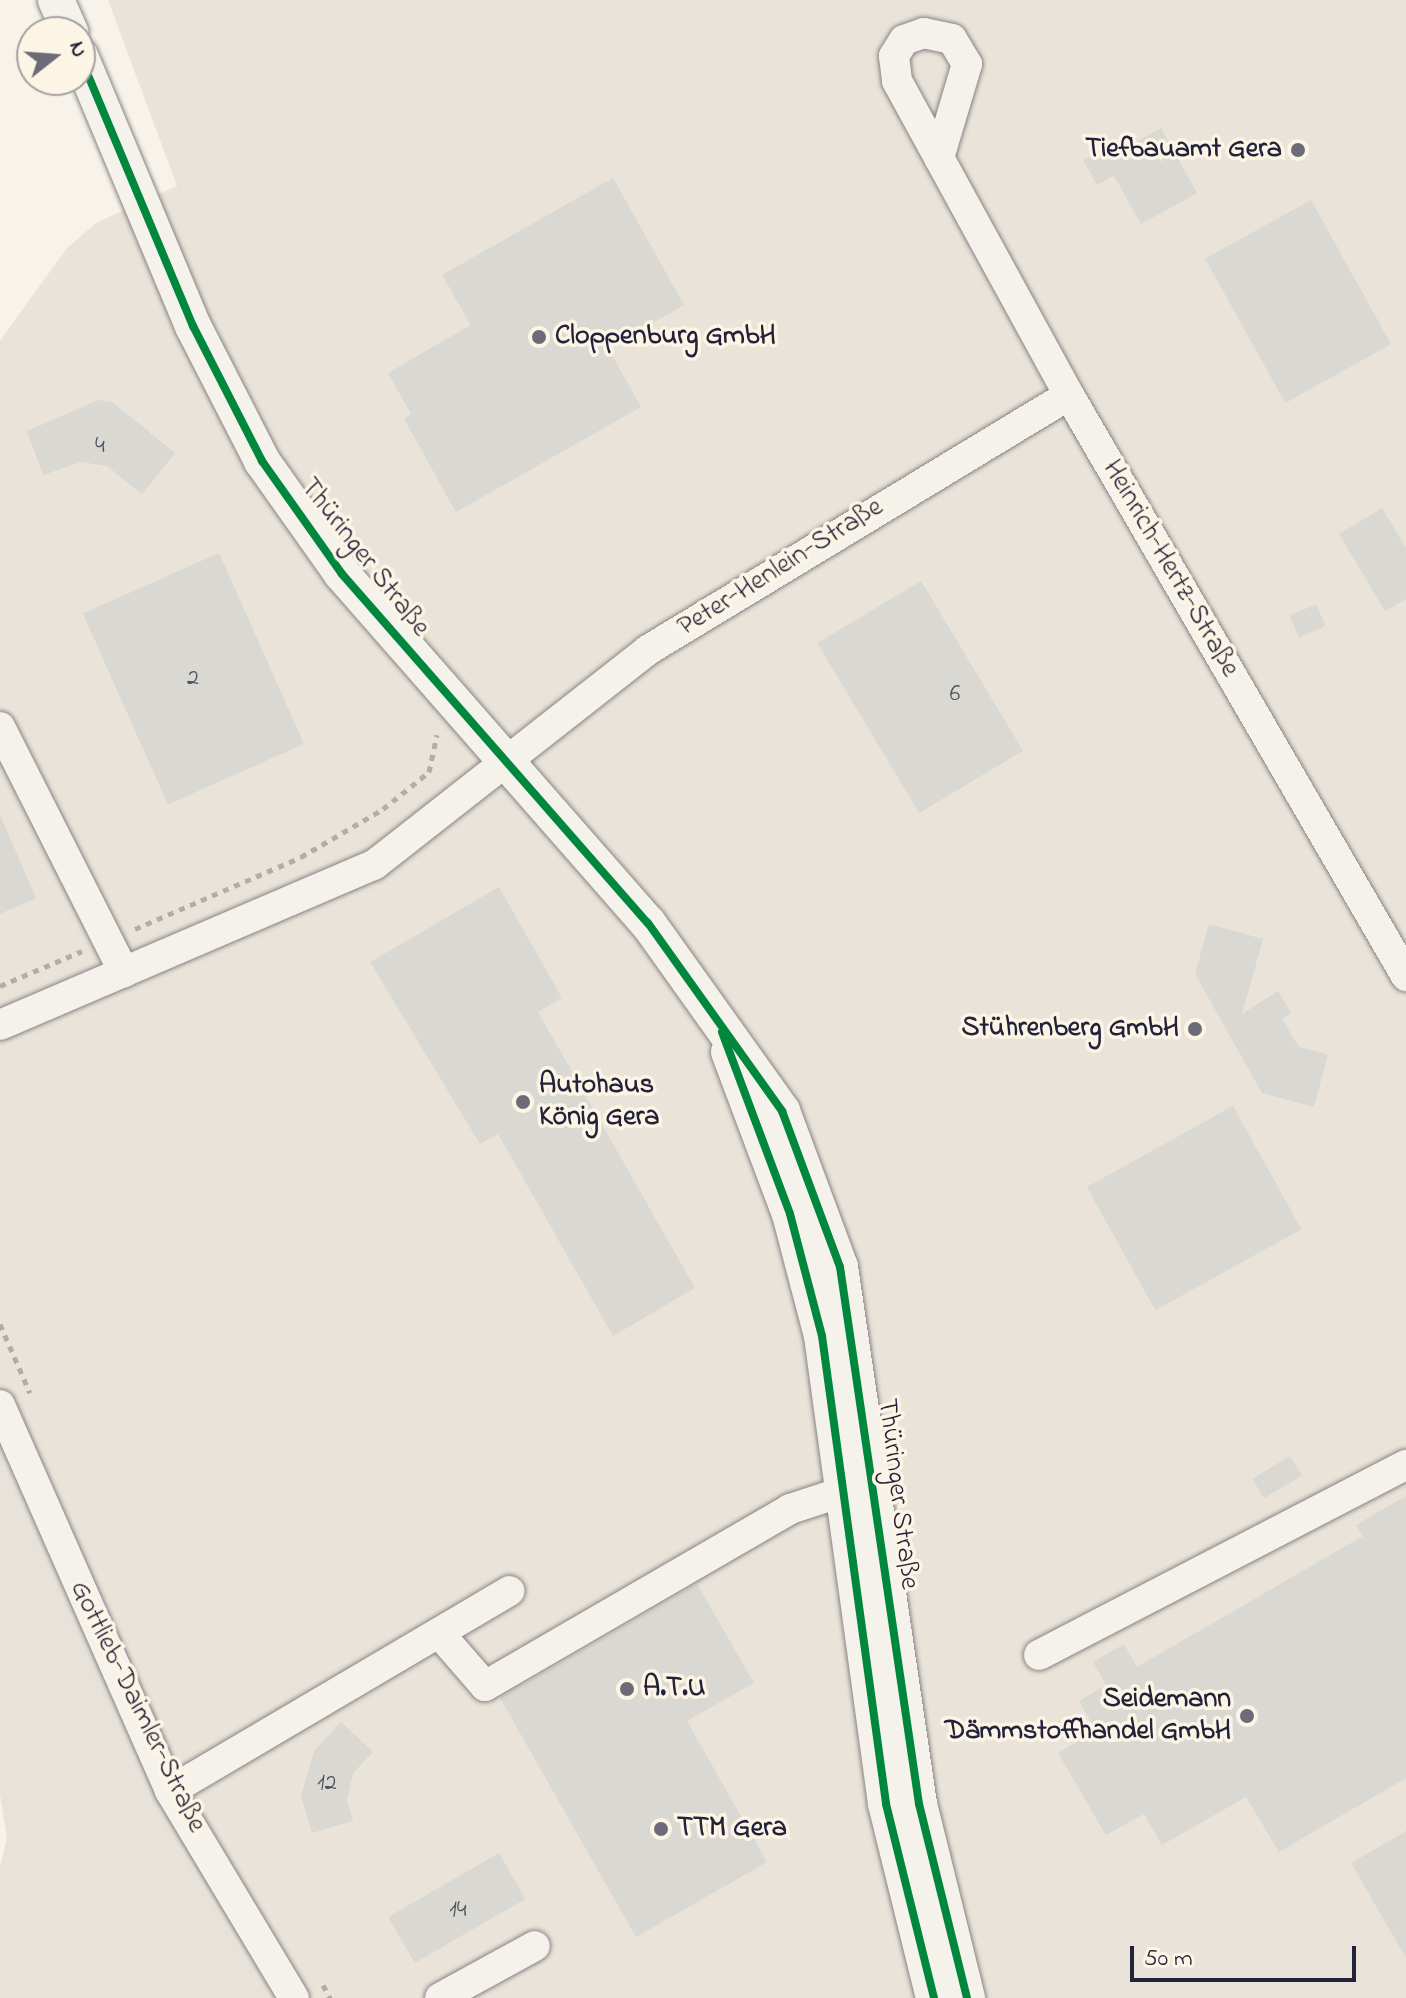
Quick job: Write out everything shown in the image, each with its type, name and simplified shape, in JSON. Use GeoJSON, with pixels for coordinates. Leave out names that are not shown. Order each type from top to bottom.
{"type":"FeatureCollection","features":[{"type":"Feature","properties":{"kind":"main road","name":"Thüringer Straße"},"geometry":{"type":"LineString","coordinates":[[96,94],[193,326],[262,461],[342,574],[648,923],[718,1021],[806,1269],[858,1490],[919,1804],[967,1998]]}},
{"type":"Feature","properties":{"kind":"main road","name":"Thüringer Straße"},"geometry":{"type":"LineString","coordinates":[[858,1490],[886,1804],[934,1998]]}},
{"type":"Feature","properties":{"kind":"street","name":"Heinrich-Hertz-Straße"},"geometry":{"type":"LineString","coordinates":[[939,158],[1069,395],[1406,976]]}},
{"type":"Feature","properties":{"kind":"street","name":"Peter-Henlein-Straße"},"geometry":{"type":"LineString","coordinates":[[0,1025],[374,865],[506,760],[686,625],[1069,395]]}},
{"type":"Feature","properties":{"kind":"street"},"geometry":{"type":"LineString","coordinates":[[0,727],[124,973]]}},
{"type":"Feature","properties":{"kind":"street","name":"Gottlieb-Daimler-Straße"},"geometry":{"type":"LineString","coordinates":[[0,1405],[170,1791],[294,1998]]}},
{"type":"Feature","properties":{"kind":"street"},"geometry":{"type":"LineString","coordinates":[[1039,1655],[1406,1465]]}},
{"type":"Feature","properties":{"kind":"street"},"geometry":{"type":"LineString","coordinates":[[439,1633],[485,1686],[790,1509],[858,1490]]}},
{"type":"Feature","properties":{"kind":"street"},"geometry":{"type":"LineString","coordinates":[[170,1791],[509,1591]]}},
{"type":"Feature","properties":{"kind":"street"},"geometry":{"type":"LineString","coordinates":[[440,1998],[535,1946]]}},
{"type":"Feature","properties":{"kind":"path"},"geometry":{"type":"LineString","coordinates":[[0,986],[301,857],[383,809],[429,772],[440,739],[424,717],[447,697]]}},
{"type":"Feature","properties":{"kind":"path"},"geometry":{"type":"LineString","coordinates":[[0,1324],[32,1397]]}},
{"type":"Feature","properties":{"kind":"path"},"geometry":{"type":"LineString","coordinates":[[315,1972],[330,1998]]}},
{"type":"Feature","properties":{"kind":"shaded area"},"geometry":{"type":"Polygon","coordinates":[[[108,0],[1406,0],[1406,1998],[269,1998],[155,1803],[0,1445],[0,341],[67,248],[96,223],[177,186],[108,0]]]}},
{"type":"Feature","properties":{"kind":"shaded area"},"geometry":{"type":"Polygon","coordinates":[[[0,1445],[155,1803],[269,1998],[0,1998],[0,1867],[7,1837],[0,1795],[0,1445]]]}},
{"type":"Feature","properties":{"kind":"building"},"geometry":{"type":"Polygon","coordinates":[[[1161,128],[1197,193],[1141,224],[1114,176],[1097,185],[1083,160],[1109,146],[1114,154],[1161,128]]]}},
{"type":"Feature","properties":{"kind":"building","name":"Cloppenburg GmbH"},"geometry":{"type":"Polygon","coordinates":[[[613,178],[684,305],[608,348],[641,407],[456,512],[404,419],[411,414],[388,373],[471,325],[442,275],[613,178]]]}},
{"type":"Feature","properties":{"kind":"building"},"geometry":{"type":"Polygon","coordinates":[[[1311,200],[1391,344],[1285,403],[1205,259],[1311,200]]]}},
{"type":"Feature","properties":{"kind":"building"},"geometry":{"type":"Polygon","coordinates":[[[98,400],[112,402],[175,453],[142,494],[107,466],[81,462],[43,475],[27,431],[98,400]]]}},
{"type":"Feature","properties":{"kind":"building"},"geometry":{"type":"Polygon","coordinates":[[[1382,508],[1406,548],[1406,599],[1385,611],[1339,534],[1382,508]]]}},
{"type":"Feature","properties":{"kind":"building"},"geometry":{"type":"Polygon","coordinates":[[[219,553],[304,744],[168,805],[83,614],[219,553]]]}},
{"type":"Feature","properties":{"kind":"building"},"geometry":{"type":"Polygon","coordinates":[[[921,581],[1023,751],[919,813],[817,643],[921,581]]]}},
{"type":"Feature","properties":{"kind":"building"},"geometry":{"type":"Polygon","coordinates":[[[1316,604],[1326,626],[1299,638],[1290,616],[1316,604]]]}},
{"type":"Feature","properties":{"kind":"building"},"geometry":{"type":"Polygon","coordinates":[[[0,815],[36,898],[0,914],[0,815]]]}},
{"type":"Feature","properties":{"kind":"building","name":"Autohaus König Gera"},"geometry":{"type":"Polygon","coordinates":[[[499,887],[562,998],[538,1012],[695,1288],[613,1336],[498,1134],[480,1144],[370,962],[499,887]]]}},
{"type":"Feature","properties":{"kind":"building"},"geometry":{"type":"Polygon","coordinates":[[[1209,924],[1263,939],[1242,1014],[1278,991],[1291,1013],[1282,1019],[1299,1047],[1328,1054],[1314,1107],[1262,1093],[1195,974],[1209,924]]]}},
{"type":"Feature","properties":{"kind":"building"},"geometry":{"type":"Polygon","coordinates":[[[1233,1106],[1301,1229],[1155,1310],[1087,1187],[1233,1106]]]}},
{"type":"Feature","properties":{"kind":"building"},"geometry":{"type":"Polygon","coordinates":[[[1290,1456],[1302,1476],[1264,1498],[1252,1479],[1290,1456]]]}},
{"type":"Feature","properties":{"kind":"building","name":"Seidemann Dämmstoffhandel GmbH"},"geometry":{"type":"Polygon","coordinates":[[[1406,1496],[1406,1778],[1279,1852],[1246,1797],[1162,1845],[1144,1814],[1106,1835],[1058,1753],[1096,1731],[1079,1701],[1106,1685],[1093,1662],[1124,1644],[1137,1667],[1363,1536],[1356,1525],[1406,1496]]]}},
{"type":"Feature","properties":{"kind":"building"},"geometry":{"type":"Polygon","coordinates":[[[697,1584],[754,1683],[687,1721],[767,1862],[636,1937],[500,1698],[697,1584]]]}},
{"type":"Feature","properties":{"kind":"building"},"geometry":{"type":"Polygon","coordinates":[[[341,1722],[373,1752],[353,1773],[347,1800],[353,1821],[312,1833],[301,1796],[314,1751],[341,1722]]]}},
{"type":"Feature","properties":{"kind":"building"},"geometry":{"type":"Polygon","coordinates":[[[1406,1831],[1406,1958],[1351,1863],[1406,1831]]]}},
{"type":"Feature","properties":{"kind":"building"},"geometry":{"type":"Polygon","coordinates":[[[499,1853],[526,1899],[415,1963],[388,1917],[499,1853]]]}},
{"type":"Feature","properties":{"kind":"cycle path"},"geometry":{"type":"LineString","coordinates":[[96,94],[193,326],[262,461],[342,574],[648,923],[782,1111],[840,1267],[919,1804],[967,1998]]}},
{"type":"Feature","properties":{"kind":"cycle path"},"geometry":{"type":"LineString","coordinates":[[722,1032],[790,1214],[822,1336],[886,1804],[934,1998]]}},
{"type":"Feature","properties":{"kind":"place","name":"Tiefbauamt Gera"},"geometry":{"type":"Point","coordinates":[1298,150]}},
{"type":"Feature","properties":{"kind":"place","name":"Cloppenburg GmbH"},"geometry":{"type":"Point","coordinates":[539,337]}},
{"type":"Feature","properties":{"kind":"place","name":"Stührenberg GmbH"},"geometry":{"type":"Point","coordinates":[1195,1029]}},
{"type":"Feature","properties":{"kind":"place","name":"Autohaus König Gera"},"geometry":{"type":"Point","coordinates":[523,1102]}},
{"type":"Feature","properties":{"kind":"place","name":"A.T.U"},"geometry":{"type":"Point","coordinates":[627,1689]}},
{"type":"Feature","properties":{"kind":"place","name":"Seidemann Dämmstoffhandel GmbH"},"geometry":{"type":"Point","coordinates":[1247,1716]}},
{"type":"Feature","properties":{"kind":"place","name":"TTM Gera"},"geometry":{"type":"Point","coordinates":[661,1829]}}]}
